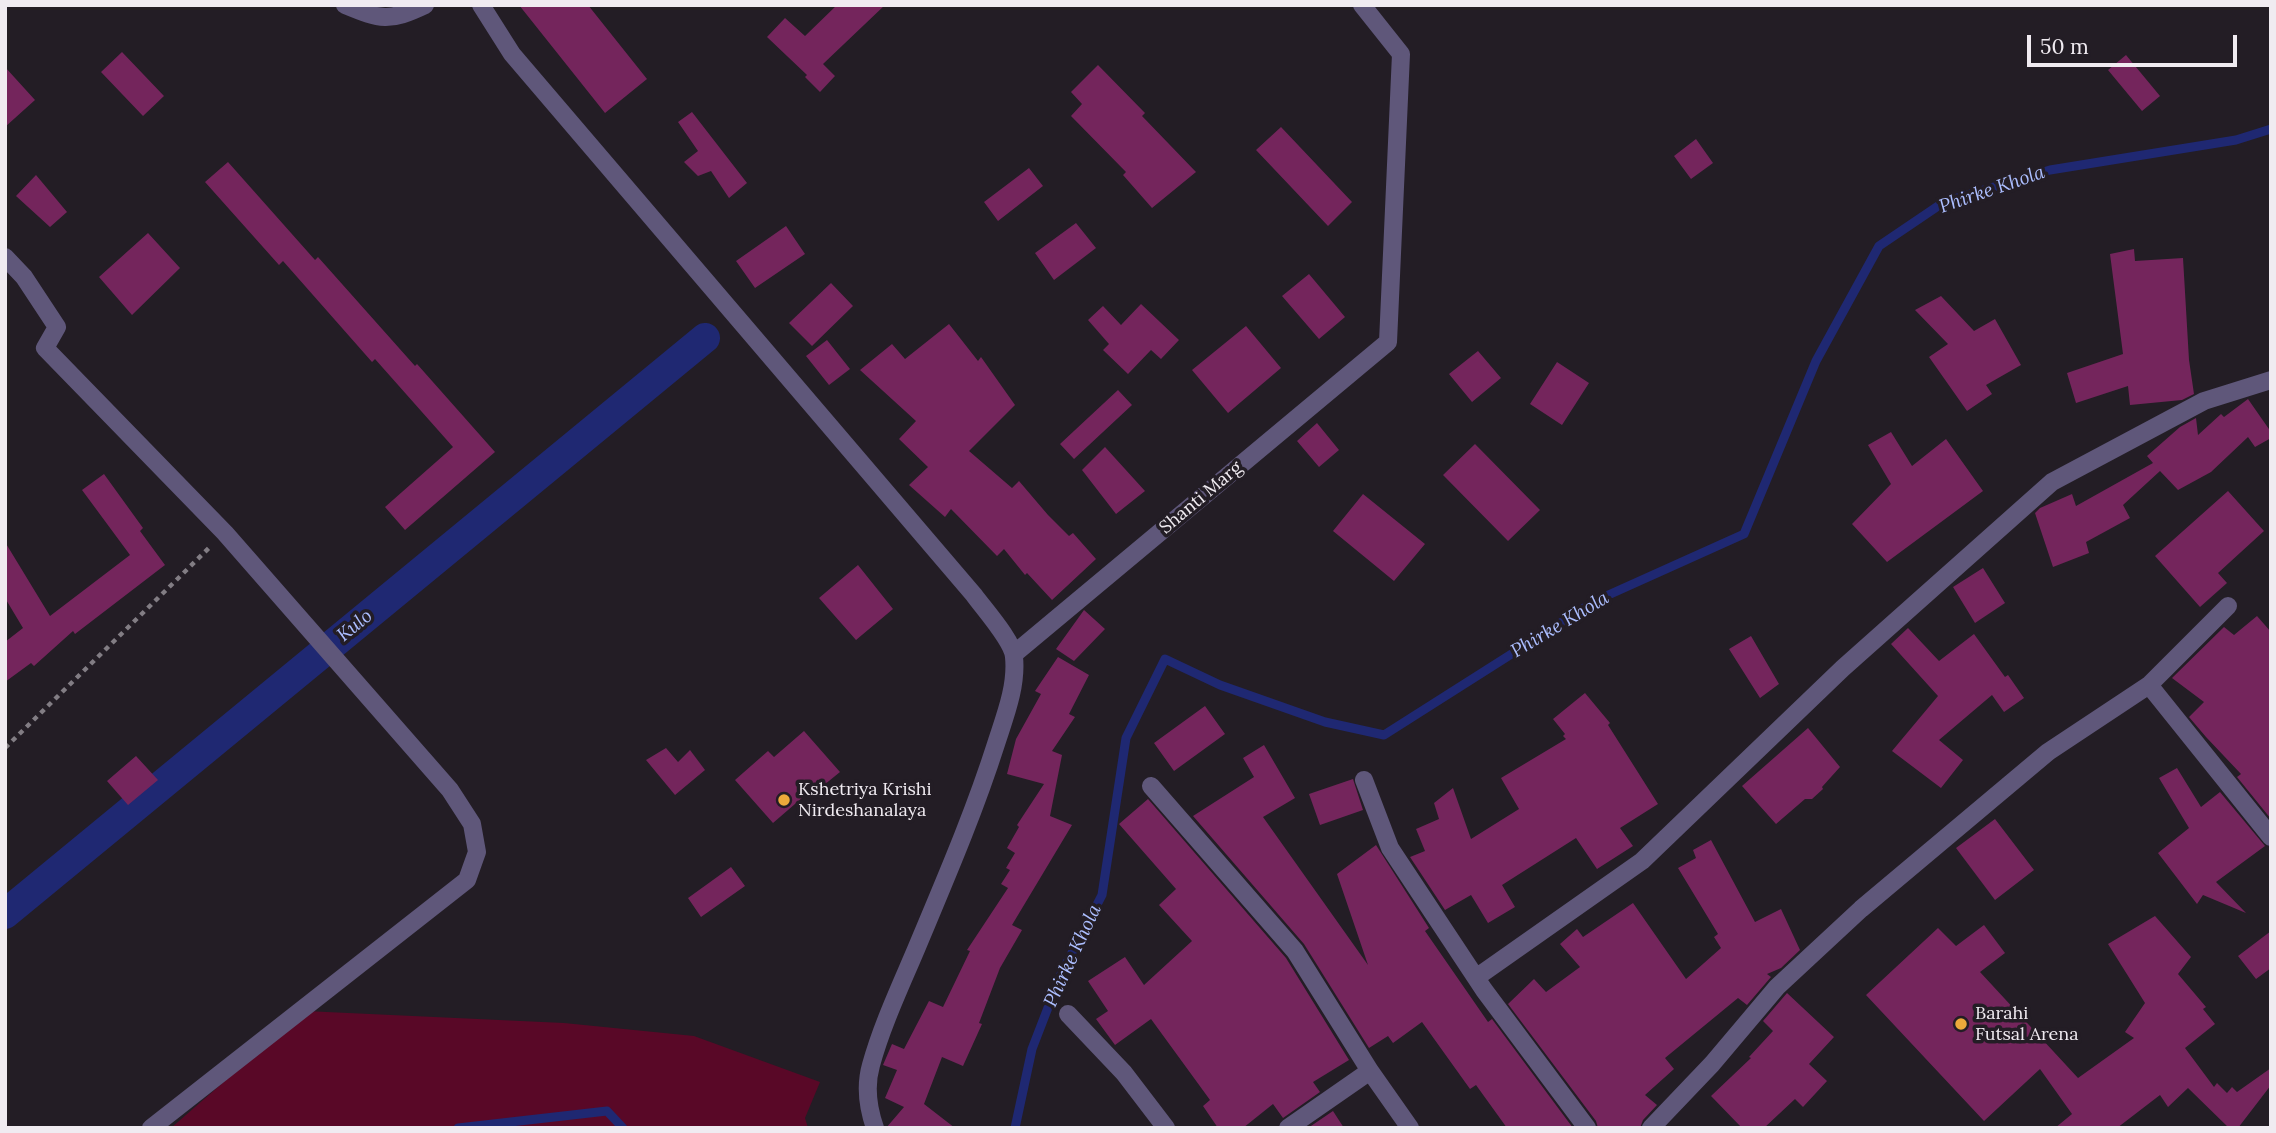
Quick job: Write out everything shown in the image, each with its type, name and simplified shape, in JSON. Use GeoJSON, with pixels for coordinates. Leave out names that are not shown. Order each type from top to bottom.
{"type":"FeatureCollection","features":[{"type":"Feature","properties":{"kind":"street"},"geometry":{"type":"LineString","coordinates":[[345,5],[386,18],[400,16],[425,5]]}},
{"type":"Feature","properties":{"kind":"street"},"geometry":{"type":"LineString","coordinates":[[481,5],[512,54],[974,595],[999,628],[1014,654],[1014,682],[1009,704],[979,796],[870,1067],[869,1113],[875,1128]]}},
{"type":"Feature","properties":{"kind":"street","name":"Shanti Marg"},"geometry":{"type":"LineString","coordinates":[[1014,654],[1388,342],[1401,54],[1362,5]]}},
{"type":"Feature","properties":{"kind":"street"},"geometry":{"type":"LineString","coordinates":[[5,257],[24,277],[57,327],[45,348],[225,533],[450,790],[472,824],[477,852],[467,880],[151,1128]]}},
{"type":"Feature","properties":{"kind":"street"},"geometry":{"type":"LineString","coordinates":[[1476,977],[1643,861],[1843,668],[2052,482],[2204,401],[2271,380]]}},
{"type":"Feature","properties":{"kind":"street"},"geometry":{"type":"LineString","coordinates":[[1651,1128],[1712,1064],[1777,986],[1861,909],[2048,752],[2149,685],[2228,606]]}},
{"type":"Feature","properties":{"kind":"street"},"geometry":{"type":"LineString","coordinates":[[2149,685],[2271,837]]}},
{"type":"Feature","properties":{"kind":"street"},"geometry":{"type":"LineString","coordinates":[[1364,780],[1390,848],[1484,990],[1587,1128]]}},
{"type":"Feature","properties":{"kind":"street"},"geometry":{"type":"LineString","coordinates":[[1151,786],[1295,951],[1370,1071],[1410,1128]]}},
{"type":"Feature","properties":{"kind":"street"},"geometry":{"type":"LineString","coordinates":[[1068,1014],[1124,1073],[1166,1128]]}},
{"type":"Feature","properties":{"kind":"street"},"geometry":{"type":"LineString","coordinates":[[1288,1128],[1370,1071]]}},
{"type":"Feature","properties":{"kind":"path"},"geometry":{"type":"LineString","coordinates":[[5,748],[225,533]]}},
{"type":"Feature","properties":{"kind":"shaded area"},"geometry":{"type":"Polygon","coordinates":[[[305,1011],[564,1023],[694,1036],[820,1082],[805,1118],[808,1128],[171,1128],[305,1011]]]}},
{"type":"Feature","properties":{"kind":"building"},"geometry":{"type":"Polygon","coordinates":[[[519,5],[588,5],[647,79],[605,113],[519,5]]]}},
{"type":"Feature","properties":{"kind":"building"},"geometry":{"type":"Polygon","coordinates":[[[837,5],[885,5],[823,64],[835,76],[820,92],[805,77],[807,75],[767,37],[785,18],[805,36],[837,5]]]}},
{"type":"Feature","properties":{"kind":"building"},"geometry":{"type":"Polygon","coordinates":[[[122,52],[164,96],[143,116],[101,72],[122,52]]]}},
{"type":"Feature","properties":{"kind":"building"},"geometry":{"type":"Polygon","coordinates":[[[2126,55],[2160,96],[2142,111],[2108,70],[2126,55]]]}},
{"type":"Feature","properties":{"kind":"building"},"geometry":{"type":"Polygon","coordinates":[[[1098,65],[1145,113],[1142,116],[1196,172],[1152,208],[1123,175],[1126,172],[1071,116],[1082,104],[1071,92],[1098,65]]]}},
{"type":"Feature","properties":{"kind":"building"},"geometry":{"type":"Polygon","coordinates":[[[5,67],[35,100],[5,127],[5,67]]]}},
{"type":"Feature","properties":{"kind":"building"},"geometry":{"type":"Polygon","coordinates":[[[692,112],[747,183],[729,198],[711,171],[698,176],[684,162],[698,151],[678,122],[692,112]]]}},
{"type":"Feature","properties":{"kind":"building"},"geometry":{"type":"Polygon","coordinates":[[[1281,127],[1352,202],[1328,226],[1256,150],[1281,127]]]}},
{"type":"Feature","properties":{"kind":"building"},"geometry":{"type":"Polygon","coordinates":[[[1696,139],[1713,163],[1691,179],[1674,156],[1696,139]]]}},
{"type":"Feature","properties":{"kind":"building"},"geometry":{"type":"Polygon","coordinates":[[[228,162],[315,260],[318,257],[495,452],[405,530],[385,507],[453,447],[375,359],[372,362],[283,261],[279,265],[205,182],[228,162]]]}},
{"type":"Feature","properties":{"kind":"building"},"geometry":{"type":"Polygon","coordinates":[[[1029,168],[1043,186],[998,221],[984,202],[1029,168]]]}},
{"type":"Feature","properties":{"kind":"building"},"geometry":{"type":"Polygon","coordinates":[[[36,175],[67,212],[50,227],[16,196],[36,175]]]}},
{"type":"Feature","properties":{"kind":"building"},"geometry":{"type":"Polygon","coordinates":[[[1076,223],[1096,248],[1054,280],[1035,253],[1076,223]]]}},
{"type":"Feature","properties":{"kind":"building"},"geometry":{"type":"Polygon","coordinates":[[[786,226],[805,254],[755,288],[736,261],[786,226]]]}},
{"type":"Feature","properties":{"kind":"building"},"geometry":{"type":"Polygon","coordinates":[[[148,233],[180,268],[132,315],[99,277],[148,233]]]}},
{"type":"Feature","properties":{"kind":"building"},"geometry":{"type":"Polygon","coordinates":[[[2134,249],[2135,261],[2183,258],[2189,360],[2194,394],[2182,400],[2130,405],[2128,386],[2076,403],[2067,373],[2123,354],[2110,254],[2134,249]]]}},
{"type":"Feature","properties":{"kind":"building"},"geometry":{"type":"Polygon","coordinates":[[[1309,274],[1345,317],[1319,339],[1282,296],[1309,274]]]}},
{"type":"Feature","properties":{"kind":"building"},"geometry":{"type":"Polygon","coordinates":[[[831,283],[853,306],[812,346],[789,323],[831,283]]]}},
{"type":"Feature","properties":{"kind":"building"},"geometry":{"type":"Polygon","coordinates":[[[1941,296],[1974,331],[1995,319],[2021,365],[1986,385],[1992,394],[1967,411],[1929,357],[1948,344],[1915,310],[1941,296]]]}},
{"type":"Feature","properties":{"kind":"building"},"geometry":{"type":"Polygon","coordinates":[[[1141,304],[1179,340],[1161,359],[1151,350],[1128,374],[1103,350],[1109,344],[1088,320],[1103,306],[1121,325],[1141,304]]]}},
{"type":"Feature","properties":{"kind":"building"},"geometry":{"type":"Polygon","coordinates":[[[949,324],[978,361],[981,357],[1015,405],[969,451],[1012,488],[1019,481],[1048,515],[1069,536],[1073,533],[1096,559],[1052,600],[1027,573],[1025,575],[1004,549],[997,556],[951,509],[945,517],[909,485],[928,467],[899,439],[916,421],[860,370],[892,344],[905,359],[949,324]]]}},
{"type":"Feature","properties":{"kind":"building"},"geometry":{"type":"Polygon","coordinates":[[[1246,326],[1281,368],[1228,413],[1192,370],[1246,326]]]}},
{"type":"Feature","properties":{"kind":"building"},"geometry":{"type":"Polygon","coordinates":[[[827,340],[850,369],[829,385],[806,356],[827,340]]]}},
{"type":"Feature","properties":{"kind":"building"},"geometry":{"type":"Polygon","coordinates":[[[1478,351],[1501,378],[1472,402],[1449,374],[1478,351]]]}},
{"type":"Feature","properties":{"kind":"building"},"geometry":{"type":"Polygon","coordinates":[[[1557,362],[1589,383],[1562,425],[1530,404],[1557,362]]]}},
{"type":"Feature","properties":{"kind":"building"},"geometry":{"type":"Polygon","coordinates":[[[1118,390],[1132,405],[1074,459],[1060,444],[1118,390]]]}},
{"type":"Feature","properties":{"kind":"building"},"geometry":{"type":"Polygon","coordinates":[[[2248,399],[2271,432],[2271,438],[2255,447],[2248,437],[2211,472],[2178,490],[2160,471],[2123,505],[2130,518],[2086,542],[2089,553],[2053,567],[2035,513],[2040,508],[2072,494],[2076,506],[2153,463],[2147,456],[2180,427],[2196,418],[2198,435],[2221,414],[2224,417],[2248,399]]]}},
{"type":"Feature","properties":{"kind":"building"},"geometry":{"type":"Polygon","coordinates":[[[1317,423],[1339,450],[1319,467],[1297,441],[1317,423]]]}},
{"type":"Feature","properties":{"kind":"building"},"geometry":{"type":"Polygon","coordinates":[[[1891,432],[1912,466],[1946,439],[1983,491],[1887,562],[1852,524],[1891,484],[1868,445],[1891,432]]]}},
{"type":"Feature","properties":{"kind":"building"},"geometry":{"type":"Polygon","coordinates":[[[1475,444],[1540,510],[1508,541],[1443,475],[1475,444]]]}},
{"type":"Feature","properties":{"kind":"building"},"geometry":{"type":"Polygon","coordinates":[[[1105,447],[1145,491],[1116,514],[1082,470],[1105,447]]]}},
{"type":"Feature","properties":{"kind":"building"},"geometry":{"type":"Polygon","coordinates":[[[104,474],[143,528],[140,531],[165,565],[75,634],[73,631],[34,666],[31,663],[5,682],[5,642],[23,628],[5,598],[5,542],[50,616],[130,555],[82,490],[104,474]]]}},
{"type":"Feature","properties":{"kind":"building"},"geometry":{"type":"Polygon","coordinates":[[[2228,491],[2264,531],[2218,573],[2227,583],[2200,607],[2155,556],[2228,491]]]}},
{"type":"Feature","properties":{"kind":"building"},"geometry":{"type":"Polygon","coordinates":[[[1363,494],[1425,544],[1394,581],[1333,531],[1363,494]]]}},
{"type":"Feature","properties":{"kind":"building"},"geometry":{"type":"Polygon","coordinates":[[[858,565],[893,609],[856,640],[819,598],[858,565]]]}},
{"type":"Feature","properties":{"kind":"building"},"geometry":{"type":"Polygon","coordinates":[[[1983,568],[2005,603],[1975,623],[1953,587],[1983,568]]]}},
{"type":"Feature","properties":{"kind":"building"},"geometry":{"type":"Polygon","coordinates":[[[1084,610],[1105,629],[1074,661],[1056,649],[1084,610]]]}},
{"type":"Feature","properties":{"kind":"building"},"geometry":{"type":"Polygon","coordinates":[[[2257,616],[2271,632],[2271,819],[2237,777],[2241,774],[2189,717],[2204,702],[2172,678],[2224,627],[2234,635],[2257,616]]]}},
{"type":"Feature","properties":{"kind":"building"},"geometry":{"type":"Polygon","coordinates":[[[1908,628],[1939,661],[1974,634],[2024,698],[2004,712],[1992,695],[1939,740],[1963,760],[1941,788],[1892,751],[1938,696],[1891,644],[1908,628]]]}},
{"type":"Feature","properties":{"kind":"building"},"geometry":{"type":"Polygon","coordinates":[[[1751,636],[1779,684],[1760,698],[1729,649],[1751,636]]]}},
{"type":"Feature","properties":{"kind":"building"},"geometry":{"type":"Polygon","coordinates":[[[1058,657],[1089,675],[1069,714],[1075,717],[1052,751],[1062,755],[1050,816],[1072,825],[1012,925],[1022,930],[1000,968],[979,1023],[982,1024],[963,1066],[942,1057],[924,1104],[955,1128],[886,1128],[904,1107],[885,1098],[897,1070],[883,1065],[892,1044],[904,1049],[929,1001],[943,1007],[970,951],[967,950],[1008,888],[1001,884],[1010,870],[1006,868],[1015,853],[1007,848],[1019,827],[1017,825],[1044,784],[1007,774],[1016,739],[1041,694],[1035,691],[1058,657]]]}},
{"type":"Feature","properties":{"kind":"building"},"geometry":{"type":"Polygon","coordinates":[[[1585,693],[1610,723],[1608,725],[1658,804],[1620,828],[1633,846],[1597,869],[1576,838],[1502,885],[1515,907],[1488,923],[1471,895],[1445,910],[1410,857],[1425,851],[1416,829],[1439,819],[1434,803],[1453,788],[1471,839],[1519,809],[1501,778],[1566,739],[1553,719],[1585,693]]]}},
{"type":"Feature","properties":{"kind":"building"},"geometry":{"type":"Polygon","coordinates":[[[1205,706],[1225,734],[1174,771],[1154,743],[1205,706]]]}},
{"type":"Feature","properties":{"kind":"building"},"geometry":{"type":"Polygon","coordinates":[[[1808,728],[1840,767],[1812,799],[1805,799],[1776,824],[1742,786],[1808,728]]]}},
{"type":"Feature","properties":{"kind":"building"},"geometry":{"type":"Polygon","coordinates":[[[804,731],[840,772],[813,794],[810,791],[773,823],[735,780],[768,751],[774,757],[804,731]]]}},
{"type":"Feature","properties":{"kind":"building"},"geometry":{"type":"Polygon","coordinates":[[[1264,745],[1295,798],[1263,817],[1368,965],[1337,874],[1376,845],[1429,928],[1425,931],[1488,1022],[1492,1019],[1573,1128],[1507,1128],[1476,1085],[1470,1089],[1422,1022],[1393,1043],[1388,1036],[1369,1048],[1304,944],[1193,816],[1254,777],[1243,758],[1264,745]]]}},
{"type":"Feature","properties":{"kind":"building"},"geometry":{"type":"Polygon","coordinates":[[[666,748],[678,762],[690,750],[705,770],[675,795],[646,760],[666,748]]]}},
{"type":"Feature","properties":{"kind":"building"},"geometry":{"type":"Polygon","coordinates":[[[136,756],[158,780],[128,805],[107,781],[136,756]]]}},
{"type":"Feature","properties":{"kind":"building"},"geometry":{"type":"Polygon","coordinates":[[[2177,768],[2201,807],[2220,792],[2265,846],[2216,882],[2246,913],[2203,895],[2197,904],[2158,853],[2189,828],[2159,778],[2177,768]]]}},
{"type":"Feature","properties":{"kind":"building"},"geometry":{"type":"Polygon","coordinates":[[[1353,779],[1363,810],[1320,825],[1309,794],[1353,779]]]}},
{"type":"Feature","properties":{"kind":"building"},"geometry":{"type":"Polygon","coordinates":[[[1148,799],[1286,958],[1349,1060],[1313,1082],[1320,1092],[1283,1118],[1273,1104],[1243,1128],[1218,1128],[1203,1106],[1210,1100],[1151,1019],[1115,1045],[1096,1019],[1108,1011],[1088,981],[1125,957],[1144,985],[1192,941],[1159,905],[1176,889],[1119,824],[1148,799]]]}},
{"type":"Feature","properties":{"kind":"building"},"geometry":{"type":"Polygon","coordinates":[[[1995,819],[2034,870],[1995,900],[1956,848],[1995,819]]]}},
{"type":"Feature","properties":{"kind":"building"},"geometry":{"type":"Polygon","coordinates":[[[1711,840],[1755,922],[1781,909],[1800,950],[1781,968],[1767,974],[1771,977],[1747,1005],[1738,998],[1665,1058],[1674,1069],[1645,1095],[1657,1105],[1643,1120],[1640,1128],[1598,1128],[1596,1121],[1508,1004],[1534,979],[1546,992],[1580,967],[1560,944],[1577,929],[1583,937],[1633,903],[1686,979],[1721,948],[1714,937],[1718,934],[1678,868],[1696,858],[1693,850],[1711,840]]]}},
{"type":"Feature","properties":{"kind":"building"},"geometry":{"type":"Polygon","coordinates":[[[731,867],[745,886],[701,917],[688,898],[731,867]]]}},
{"type":"Feature","properties":{"kind":"building"},"geometry":{"type":"Polygon","coordinates":[[[2155,916],[2191,957],[2178,974],[2206,1007],[2203,1009],[2215,1024],[2185,1048],[2214,1087],[2217,1083],[2227,1093],[2232,1087],[2237,1092],[2271,1068],[2271,1085],[2238,1128],[2229,1128],[2188,1088],[2168,1107],[2160,1095],[2117,1128],[2055,1128],[2072,1114],[2040,1069],[1984,1121],[1866,995],[1938,928],[1956,946],[1984,925],[2005,953],[1980,972],[2078,1078],[2134,1038],[2125,1032],[2145,1003],[2108,944],[2155,916]]]}},
{"type":"Feature","properties":{"kind":"building"},"geometry":{"type":"Polygon","coordinates":[[[2271,931],[2271,968],[2256,979],[2238,956],[2271,931]]]}},
{"type":"Feature","properties":{"kind":"building"},"geometry":{"type":"Polygon","coordinates":[[[1787,993],[1834,1037],[1809,1064],[1827,1081],[1803,1107],[1795,1099],[1764,1128],[1742,1128],[1711,1096],[1751,1058],[1749,1057],[1773,1031],[1763,1021],[1787,993]]]}},
{"type":"Feature","properties":{"kind":"building"},"geometry":{"type":"Polygon","coordinates":[[[1333,1111],[1344,1128],[1308,1128],[1333,1111]]]}},
{"type":"Feature","properties":{"kind":"waterway","name":"Phirke Khola"},"geometry":{"type":"LineString","coordinates":[[1015,1128],[1032,1049],[1061,974],[1102,895],[1126,738],[1165,659],[1220,685],[1325,722],[1384,735],[1595,601],[1744,534],[1816,361],[1879,246],[1944,202],[2050,170],[2236,140],[2271,129]]}},
{"type":"Feature","properties":{"kind":"waterway","name":"Kulo"},"geometry":{"type":"LineString","coordinates":[[5,914],[705,338]]}},
{"type":"Feature","properties":{"kind":"waterway","name":"Phirke Khola"},"geometry":{"type":"LineString","coordinates":[[458,1128],[607,1111],[623,1128]]}},
{"type":"Feature","properties":{"kind":"place","name":"Kshetriya Krishi Nirdeshanalaya"},"geometry":{"type":"Point","coordinates":[784,800]}},
{"type":"Feature","properties":{"kind":"place","name":"Barahi Futsal Arena"},"geometry":{"type":"Point","coordinates":[1961,1024]}}]}
